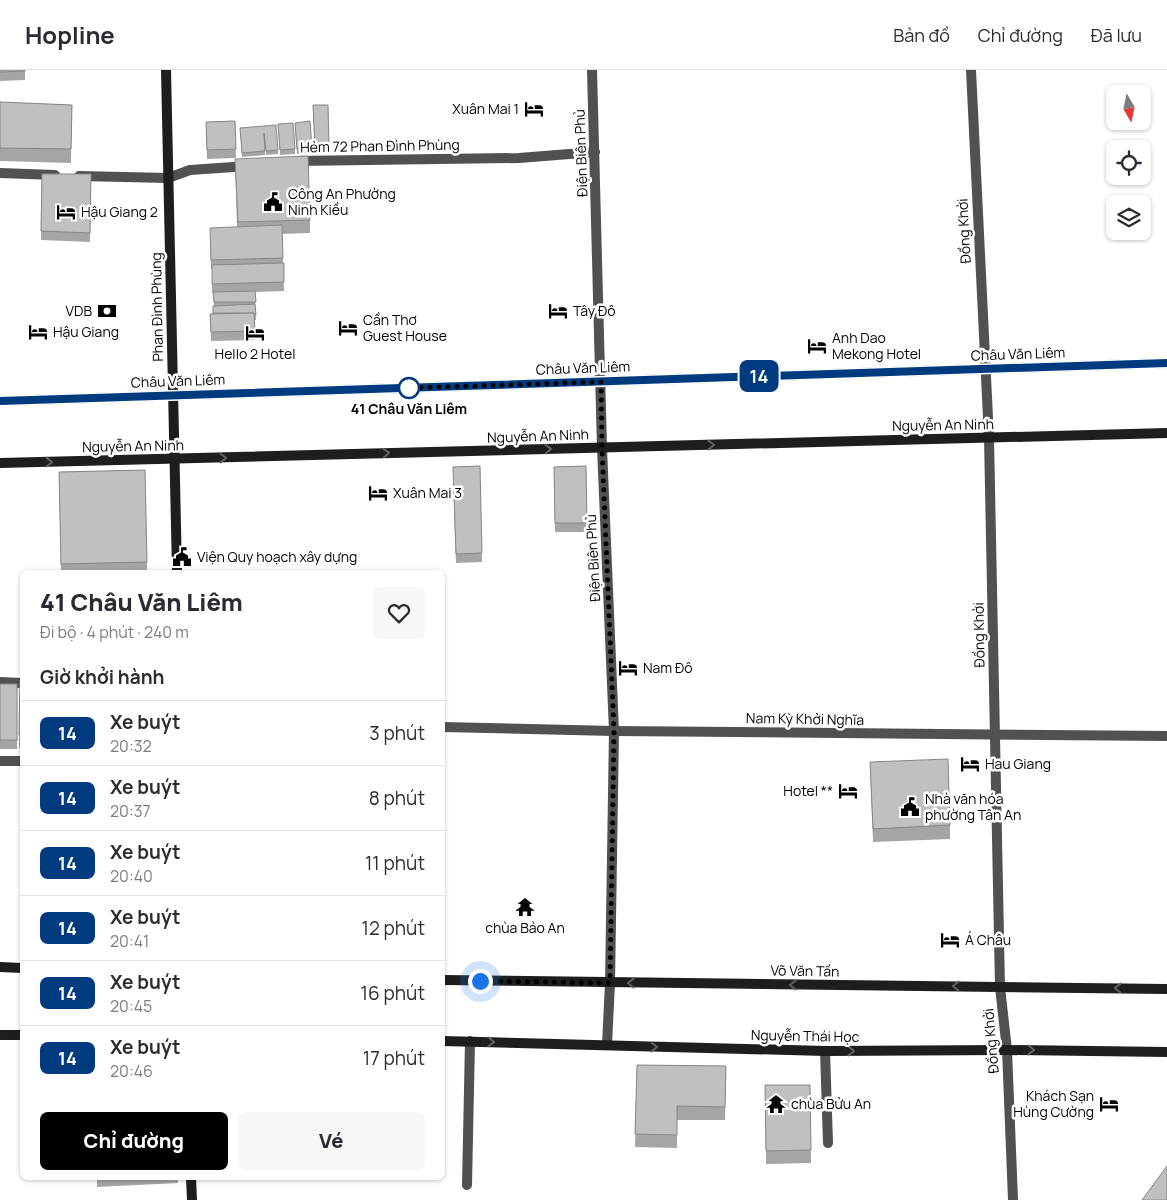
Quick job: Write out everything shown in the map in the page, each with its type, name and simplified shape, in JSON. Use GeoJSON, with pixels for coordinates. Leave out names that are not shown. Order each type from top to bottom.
{"type":"FeatureCollection","features":[{"type":"Feature","properties":{"kind":"street","name":"Phan Đình Phùng"},"geometry":{"type":"LineString","coordinates":[[166,70],[177,570]]}},
{"type":"Feature","properties":{"kind":"street","name":"Điện Biên Phủ"},"geometry":{"type":"LineString","coordinates":[[592,70],[602,448],[614,731],[610,983],[607,1045]]}},
{"type":"Feature","properties":{"kind":"street","name":"Đồng Khởi"},"geometry":{"type":"LineString","coordinates":[[971,70],[984,369],[989,438],[1000,987],[1007,1050],[1013,1200]]}},
{"type":"Feature","properties":{"kind":"street","name":"Hẻm 72 Phan Đình Phùng"},"geometry":{"type":"LineString","coordinates":[[283,162],[362,159],[519,158],[594,152]]}},
{"type":"Feature","properties":{"kind":"street"},"geometry":{"type":"LineString","coordinates":[[0,174],[168,178],[190,170],[257,165]]}},
{"type":"Feature","properties":{"kind":"street","name":"Châu Văn Liêm"},"geometry":{"type":"LineString","coordinates":[[0,401],[1167,363]]}},
{"type":"Feature","properties":{"kind":"street","name":"Nguyễn An Ninh"},"geometry":{"type":"LineString","coordinates":[[0,463],[1167,433]]}},
{"type":"Feature","properties":{"kind":"street"},"geometry":{"type":"LineString","coordinates":[[0,682],[20,683]]}},
{"type":"Feature","properties":{"kind":"street","name":"Nam Kỳ Khởi Nghĩa"},"geometry":{"type":"LineString","coordinates":[[445,727],[614,731],[1167,736]]}},
{"type":"Feature","properties":{"kind":"street"},"geometry":{"type":"LineString","coordinates":[[0,761],[20,761]]}},
{"type":"Feature","properties":{"kind":"street"},"geometry":{"type":"LineString","coordinates":[[0,967],[20,968]]}},
{"type":"Feature","properties":{"kind":"street","name":"Võ Văn Tần"},"geometry":{"type":"LineString","coordinates":[[445,980],[1167,989]]}},
{"type":"Feature","properties":{"kind":"street"},"geometry":{"type":"LineString","coordinates":[[0,1035],[20,1035]]}},
{"type":"Feature","properties":{"kind":"street","name":"Nguyễn Thái Học"},"geometry":{"type":"LineString","coordinates":[[445,1041],[825,1051],[1007,1050],[1167,1052]]}},
{"type":"Feature","properties":{"kind":"street"},"geometry":{"type":"LineString","coordinates":[[467,1185],[470,1041]]}},
{"type":"Feature","properties":{"kind":"street"},"geometry":{"type":"LineString","coordinates":[[825,1051],[828,1143]]}},
{"type":"Feature","properties":{"kind":"street"},"geometry":{"type":"LineString","coordinates":[[191,1180],[192,1200]]}},
{"type":"Feature","properties":{"kind":"building"},"geometry":{"type":"Polygon","coordinates":[[[0,70],[25,70],[25,71],[0,72],[0,70]]]}},
{"type":"Feature","properties":{"kind":"building"},"geometry":{"type":"Polygon","coordinates":[[[0,102],[72,105],[71,149],[0,148],[0,102]]]}},
{"type":"Feature","properties":{"kind":"building"},"geometry":{"type":"Polygon","coordinates":[[[313,105],[328,105],[329,147],[315,148],[313,105]]]}},
{"type":"Feature","properties":{"kind":"building"},"geometry":{"type":"Polygon","coordinates":[[[235,121],[236,149],[207,150],[206,122],[235,121]]]}},
{"type":"Feature","properties":{"kind":"building"},"geometry":{"type":"Polygon","coordinates":[[[310,121],[312,148],[297,149],[295,123],[310,121]]]}},
{"type":"Feature","properties":{"kind":"building"},"geometry":{"type":"Polygon","coordinates":[[[293,123],[295,149],[280,150],[278,124],[293,123]]]}},
{"type":"Feature","properties":{"kind":"building"},"geometry":{"type":"Polygon","coordinates":[[[276,125],[278,150],[266,151],[264,133],[265,151],[242,153],[240,128],[276,125]]]}},
{"type":"Feature","properties":{"kind":"building","name":"Công An Phường Ninh Kiều"},"geometry":{"type":"Polygon","coordinates":[[[308,156],[310,220],[238,222],[235,159],[308,156]]]}},
{"type":"Feature","properties":{"kind":"building","name":"Hậu Giang 2"},"geometry":{"type":"Polygon","coordinates":[[[42,174],[91,174],[90,233],[41,231],[42,174]]]}},
{"type":"Feature","properties":{"kind":"building"},"geometry":{"type":"Polygon","coordinates":[[[282,225],[283,258],[211,260],[210,228],[282,225]]]}},
{"type":"Feature","properties":{"kind":"building"},"geometry":{"type":"Polygon","coordinates":[[[284,263],[284,282],[212,284],[212,265],[284,263]]]}},
{"type":"Feature","properties":{"kind":"building"},"geometry":{"type":"Polygon","coordinates":[[[255,291],[256,302],[214,302],[213,292],[255,291]]]}},
{"type":"Feature","properties":{"kind":"building"},"geometry":{"type":"Polygon","coordinates":[[[255,304],[256,315],[254,313],[213,313],[213,306],[255,304]]]}},
{"type":"Feature","properties":{"kind":"building"},"geometry":{"type":"Polygon","coordinates":[[[254,313],[255,331],[211,332],[210,314],[254,313]]]}},
{"type":"Feature","properties":{"kind":"building"},"geometry":{"type":"Polygon","coordinates":[[[480,466],[482,553],[456,554],[453,467],[480,466]]]}},
{"type":"Feature","properties":{"kind":"building"},"geometry":{"type":"Polygon","coordinates":[[[586,466],[587,523],[555,523],[554,467],[586,466]]]}},
{"type":"Feature","properties":{"kind":"building"},"geometry":{"type":"Polygon","coordinates":[[[145,470],[147,562],[61,564],[59,472],[145,470]]]}},
{"type":"Feature","properties":{"kind":"building"},"geometry":{"type":"Polygon","coordinates":[[[20,679],[20,735],[19,735],[20,679]]]}},
{"type":"Feature","properties":{"kind":"building"},"geometry":{"type":"Polygon","coordinates":[[[0,684],[17,684],[17,740],[0,740],[0,684]]]}},
{"type":"Feature","properties":{"kind":"building","name":"Nhà văn hóa phường Tân An"},"geometry":{"type":"Polygon","coordinates":[[[948,759],[950,825],[873,829],[870,762],[948,759]]]}},
{"type":"Feature","properties":{"kind":"building"},"geometry":{"type":"Polygon","coordinates":[[[637,1065],[726,1066],[725,1107],[677,1106],[677,1135],[635,1134],[637,1065]]]}},
{"type":"Feature","properties":{"kind":"building"},"geometry":{"type":"Polygon","coordinates":[[[765,1085],[810,1085],[811,1150],[766,1151],[765,1085]]]}},
{"type":"Feature","properties":{"kind":"building"},"geometry":{"type":"Polygon","coordinates":[[[1167,1166],[1167,1200],[1142,1200],[1167,1166]]]}},
{"type":"Feature","properties":{"kind":"bus line","name":"14"},"geometry":{"type":"LineString","coordinates":[[0,401],[1167,363]]}},
{"type":"Feature","properties":{"kind":"place","name":"Xuân Mai 1"},"geometry":{"type":"Point","coordinates":[534,109]}},
{"type":"Feature","properties":{"kind":"place","name":"Công An Phường Ninh Kiều"},"geometry":{"type":"Point","coordinates":[273,202]}},
{"type":"Feature","properties":{"kind":"place","name":"Hậu Giang 2"},"geometry":{"type":"Point","coordinates":[66,212]}},
{"type":"Feature","properties":{"kind":"place","name":"VDB"},"geometry":{"type":"Point","coordinates":[107,311]}},
{"type":"Feature","properties":{"kind":"place","name":"Tây Đô"},"geometry":{"type":"Point","coordinates":[558,311]}},
{"type":"Feature","properties":{"kind":"place","name":"Cần Thơ Guest House"},"geometry":{"type":"Point","coordinates":[348,328]}},
{"type":"Feature","properties":{"kind":"place","name":"Hậu Giang"},"geometry":{"type":"Point","coordinates":[38,332]}},
{"type":"Feature","properties":{"kind":"place","name":"Hello 2 Hotel"},"geometry":{"type":"Point","coordinates":[255,333]}},
{"type":"Feature","properties":{"kind":"place","name":"Anh Dao Mekong Hotel"},"geometry":{"type":"Point","coordinates":[817,346]}},
{"type":"Feature","properties":{"kind":"place","name":"41 Châu Văn Liêm"},"geometry":{"type":"Point","coordinates":[409,388]}},
{"type":"Feature","properties":{"kind":"place","name":"Xuân Mai 3"},"geometry":{"type":"Point","coordinates":[378,493]}},
{"type":"Feature","properties":{"kind":"place","name":"Viện Quy hoạch xây dựng"},"geometry":{"type":"Point","coordinates":[182,557]}},
{"type":"Feature","properties":{"kind":"place","name":"Nam Đô"},"geometry":{"type":"Point","coordinates":[628,668]}},
{"type":"Feature","properties":{"kind":"place","name":"Hau Giang"},"geometry":{"type":"Point","coordinates":[970,764]}},
{"type":"Feature","properties":{"kind":"place","name":"Hotel **"},"geometry":{"type":"Point","coordinates":[848,791]}},
{"type":"Feature","properties":{"kind":"place","name":"Nhà văn hóa phường Tân An"},"geometry":{"type":"Point","coordinates":[910,807]}},
{"type":"Feature","properties":{"kind":"place","name":"chùa Bảo An"},"geometry":{"type":"Point","coordinates":[525,907]}},
{"type":"Feature","properties":{"kind":"place","name":"Á Châu"},"geometry":{"type":"Point","coordinates":[950,940]}},
{"type":"Feature","properties":{"kind":"place","name":"chùa Bửu An"},"geometry":{"type":"Point","coordinates":[776,1104]}},
{"type":"Feature","properties":{"kind":"place","name":"Khách Sạn Hùng Cường"},"geometry":{"type":"Point","coordinates":[1109,1104]}},
{"type":"Feature","properties":{"kind":"route"},"geometry":{"type":"LineString","coordinates":[[409,388],[406,388],[601,382],[614,731],[610,983],[480,981]]}}]}
